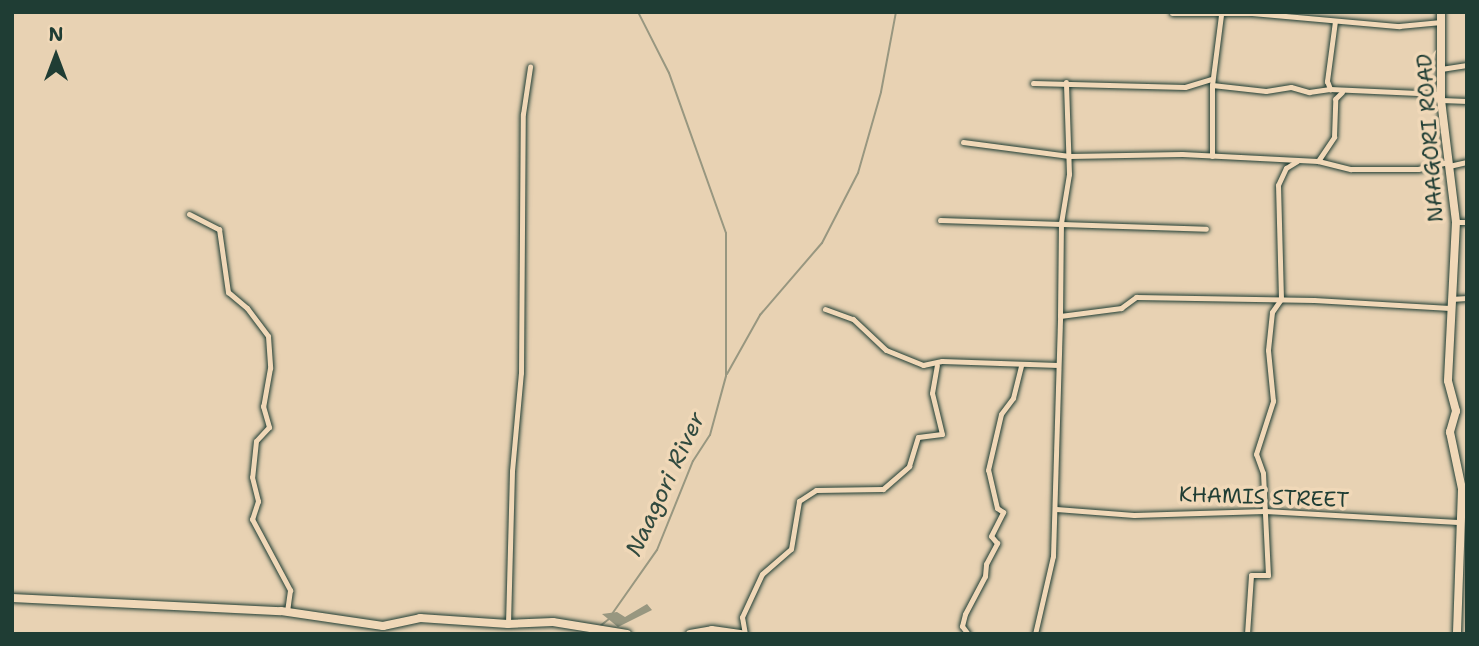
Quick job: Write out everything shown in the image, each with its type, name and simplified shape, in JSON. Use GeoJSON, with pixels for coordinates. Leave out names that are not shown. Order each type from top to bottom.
{"type":"FeatureCollection","features":[{"type":"Feature","properties":{"kind":"street"},"geometry":{"type":"LineString","coordinates":[[1172,13],[1399,26],[1441,17]]}},
{"type":"Feature","properties":{"kind":"street"},"geometry":{"type":"LineString","coordinates":[[1212,156],[1212,82],[1221,15]]}},
{"type":"Feature","properties":{"kind":"street","name":"NAAGORI ROAD"},"geometry":{"type":"LineString","coordinates":[[1441,17],[1441,97],[1456,222],[1448,381],[1456,411],[1450,432],[1462,489],[1458,522],[1457,634]]}},
{"type":"Feature","properties":{"kind":"street"},"geometry":{"type":"LineString","coordinates":[[1330,89],[1335,21]]}},
{"type":"Feature","properties":{"kind":"street"},"geometry":{"type":"LineString","coordinates":[[1441,69],[1467,65]]}},
{"type":"Feature","properties":{"kind":"street"},"geometry":{"type":"LineString","coordinates":[[508,624],[512,471],[521,373],[523,114],[530,67]]}},
{"type":"Feature","properties":{"kind":"street"},"geometry":{"type":"LineString","coordinates":[[1035,634],[1053,556],[1056,509],[1061,223],[1069,156],[1066,82]]}},
{"type":"Feature","properties":{"kind":"street"},"geometry":{"type":"LineString","coordinates":[[1033,83],[1185,87],[1212,82],[1266,91],[1291,87],[1309,92],[1330,89],[1467,101]]}},
{"type":"Feature","properties":{"kind":"street"},"geometry":{"type":"LineString","coordinates":[[1318,161],[1334,137],[1335,99],[1342,92]]}},
{"type":"Feature","properties":{"kind":"street"},"geometry":{"type":"LineString","coordinates":[[963,142],[1069,156],[1212,156],[1318,161],[1351,169],[1418,169],[1467,162]]}},
{"type":"Feature","properties":{"kind":"street"},"geometry":{"type":"LineString","coordinates":[[1247,634],[1251,575],[1268,575],[1263,473],[1256,454],[1273,401],[1268,350],[1272,312],[1281,299],[1278,185],[1286,168],[1297,161]]}},
{"type":"Feature","properties":{"kind":"street"},"geometry":{"type":"LineString","coordinates":[[189,214],[219,229],[228,292],[247,308],[268,335],[271,360],[263,406],[269,427],[256,441],[252,477],[258,501],[252,519],[290,590],[286,612]]}},
{"type":"Feature","properties":{"kind":"street"},"geometry":{"type":"LineString","coordinates":[[940,220],[1024,226],[1061,223],[1206,229]]}},
{"type":"Feature","properties":{"kind":"street"},"geometry":{"type":"LineString","coordinates":[[1456,222],[1467,222]]}},
{"type":"Feature","properties":{"kind":"street"},"geometry":{"type":"LineString","coordinates":[[1060,316],[1121,308],[1136,298],[1450,303],[1467,298]]}},
{"type":"Feature","properties":{"kind":"street"},"geometry":{"type":"LineString","coordinates":[[825,309],[853,319],[886,350],[923,365],[937,365],[942,361],[1058,365]]}},
{"type":"Feature","properties":{"kind":"street"},"geometry":{"type":"LineString","coordinates":[[690,634],[712,629],[744,634],[742,617],[761,574],[790,549],[799,501],[816,490],[883,489],[909,466],[918,437],[943,434],[932,393],[937,365]]}},
{"type":"Feature","properties":{"kind":"street"},"geometry":{"type":"LineString","coordinates":[[968,634],[962,626],[965,614],[985,576],[986,564],[997,543],[991,536],[1003,512],[997,508],[988,470],[993,447],[1021,365]]}},
{"type":"Feature","properties":{"kind":"street","name":"KHAMIS STREET"},"geometry":{"type":"LineString","coordinates":[[1056,509],[1134,515],[1265,511],[1458,522]]}},
{"type":"Feature","properties":{"kind":"street"},"geometry":{"type":"LineString","coordinates":[[1458,522],[1467,513]]}},
{"type":"Feature","properties":{"kind":"street"},"geometry":{"type":"LineString","coordinates":[[12,598],[286,612],[383,626],[420,618],[508,624],[553,622],[627,634]]}},
{"type":"Feature","properties":{"kind":"shaded area"},"geometry":{"type":"Polygon","coordinates":[[[647,604],[652,610],[618,627],[602,614],[617,612],[625,617],[647,604]]]}},
{"type":"Feature","properties":{"kind":"waterway","name":"Naagori River"},"geometry":{"type":"LineString","coordinates":[[612,614],[657,550],[693,461],[710,435],[726,376],[726,233],[669,73],[638,12]]}},
{"type":"Feature","properties":{"kind":"waterway"},"geometry":{"type":"LineString","coordinates":[[727,374],[760,315],[822,243],[858,173],[881,92],[896,12]]}},
{"type":"Feature","properties":{"kind":"waterway","name":"Naagori River"},"geometry":{"type":"LineString","coordinates":[[600,626],[609,619]]}}]}
